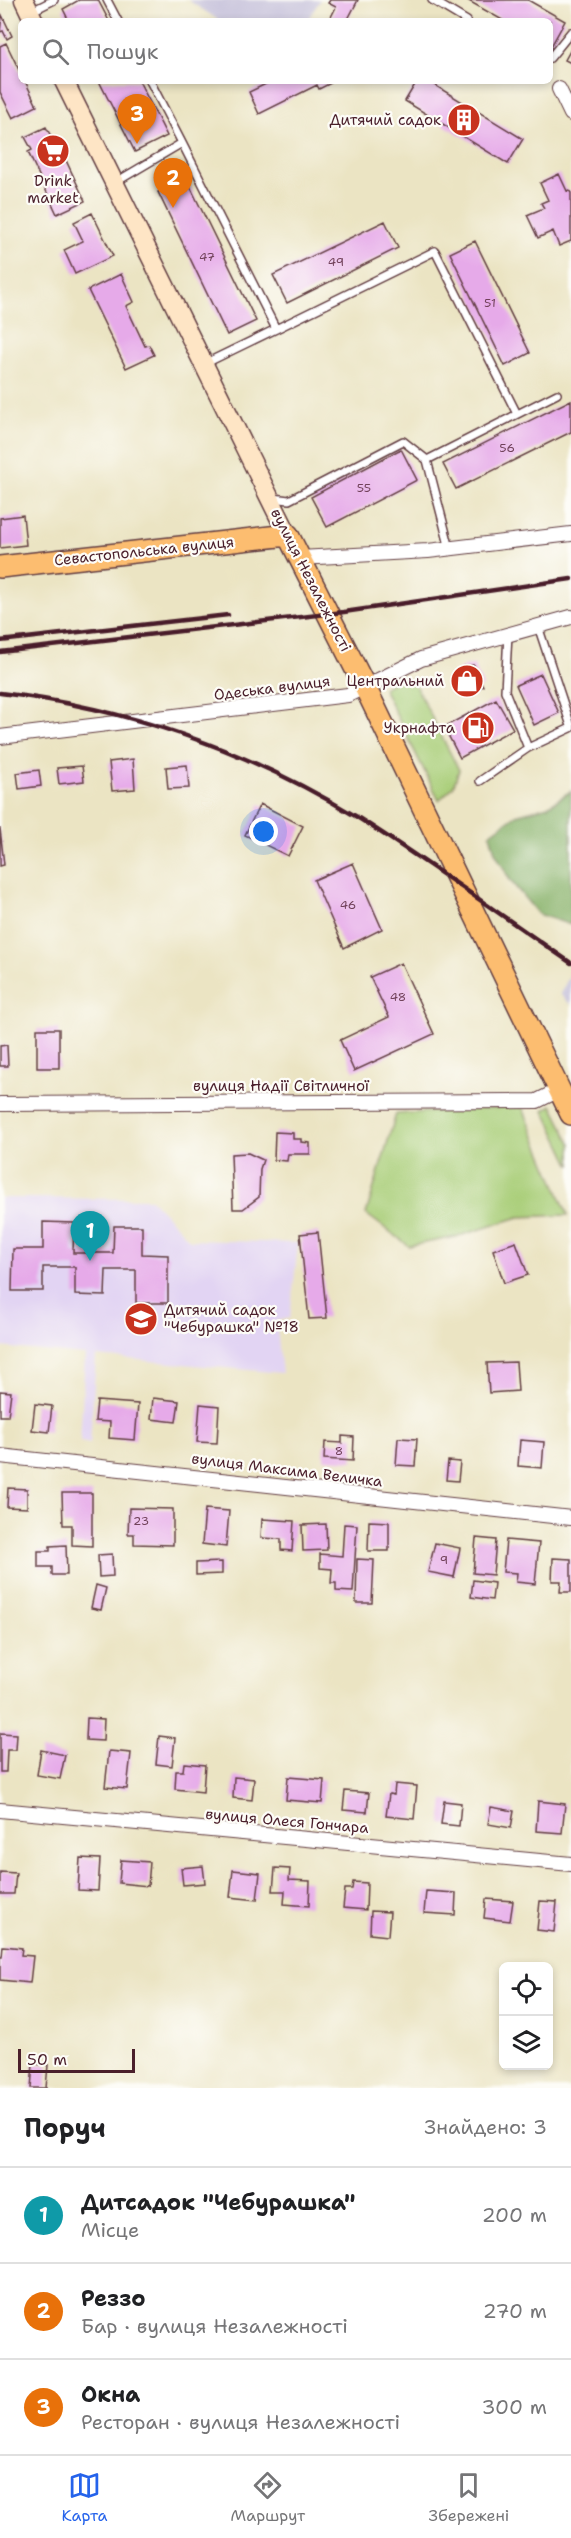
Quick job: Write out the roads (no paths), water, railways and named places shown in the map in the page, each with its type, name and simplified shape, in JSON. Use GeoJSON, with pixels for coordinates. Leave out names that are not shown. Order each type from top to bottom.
{"type":"FeatureCollection","features":[{"type":"Feature","properties":{"kind":"main road","name":"вулиця Незалежності"},"geometry":{"type":"LineString","coordinates":[[65,84],[365,687],[571,1114]]}},
{"type":"Feature","properties":{"kind":"main road","name":"Севастопольська вулиця"},"geometry":{"type":"LineString","coordinates":[[0,567],[288,535]]}},
{"type":"Feature","properties":{"kind":"street"},"geometry":{"type":"LineString","coordinates":[[559,89],[571,114]]}},
{"type":"Feature","properties":{"kind":"street"},"geometry":{"type":"LineString","coordinates":[[300,558],[450,549],[571,534]]}},
{"type":"Feature","properties":{"kind":"street","name":"Одеська вулиця"},"geometry":{"type":"LineString","coordinates":[[0,737],[348,695],[422,658],[571,617]]}},
{"type":"Feature","properties":{"kind":"street","name":"вулиця Надії Світличної"},"geometry":{"type":"LineString","coordinates":[[0,1104],[537,1101],[560,1090]]}},
{"type":"Feature","properties":{"kind":"street","name":"вулиця Максима Величка"},"geometry":{"type":"LineString","coordinates":[[0,1456],[571,1518]]}},
{"type":"Feature","properties":{"kind":"street","name":"вулиця Олеся Гончара"},"geometry":{"type":"LineString","coordinates":[[0,1810],[571,1864]]}},
{"type":"Feature","properties":{"kind":"lane"},"geometry":{"type":"LineString","coordinates":[[29,11],[54,0]]}},
{"type":"Feature","properties":{"kind":"lane"},"geometry":{"type":"LineString","coordinates":[[107,0],[116,18]]}},
{"type":"Feature","properties":{"kind":"lane"},"geometry":{"type":"LineString","coordinates":[[432,0],[462,18]]}},
{"type":"Feature","properties":{"kind":"lane"},"geometry":{"type":"LineString","coordinates":[[553,54],[571,32]]}},
{"type":"Feature","properties":{"kind":"lane"},"geometry":{"type":"LineString","coordinates":[[152,84],[276,328]]}},
{"type":"Feature","properties":{"kind":"lane"},"geometry":{"type":"LineString","coordinates":[[114,183],[182,143]]}},
{"type":"Feature","properties":{"kind":"lane"},"geometry":{"type":"LineString","coordinates":[[204,364],[435,251],[517,414]]}},
{"type":"Feature","properties":{"kind":"lane"},"geometry":{"type":"LineString","coordinates":[[427,460],[557,394]]}},
{"type":"Feature","properties":{"kind":"lane"},"geometry":{"type":"LineString","coordinates":[[270,498],[290,500],[403,441],[427,460],[450,549]]}},
{"type":"Feature","properties":{"kind":"lane"},"geometry":{"type":"LineString","coordinates":[[480,781],[528,748],[571,727],[538,626]]}},
{"type":"Feature","properties":{"kind":"lane"},"geometry":{"type":"LineString","coordinates":[[508,634],[505,691],[528,748]]}},
{"type":"Feature","properties":{"kind":"railway"},"geometry":{"type":"LineString","coordinates":[[0,652],[344,612],[571,579]]}},
{"type":"Feature","properties":{"kind":"railway"},"geometry":{"type":"LineString","coordinates":[[0,641],[228,615]]}},
{"type":"Feature","properties":{"kind":"railway"},"geometry":{"type":"LineString","coordinates":[[0,693],[93,709],[140,721],[230,752],[274,772],[357,817],[571,963]]}},
{"type":"Feature","properties":{"kind":"place","name":"Дитячий садок"},"geometry":{"type":"Point","coordinates":[464,120]}},
{"type":"Feature","properties":{"kind":"place","name":"Окна"},"geometry":{"type":"Point","coordinates":[137,144]}},
{"type":"Feature","properties":{"kind":"place","name":"Drink market"},"geometry":{"type":"Point","coordinates":[53,151]}},
{"type":"Feature","properties":{"kind":"place","name":"Реззо"},"geometry":{"type":"Point","coordinates":[173,208]}},
{"type":"Feature","properties":{"kind":"place","name":"Центральний"},"geometry":{"type":"Point","coordinates":[467,681]}},
{"type":"Feature","properties":{"kind":"place","name":"Укрнафта"},"geometry":{"type":"Point","coordinates":[478,728]}},
{"type":"Feature","properties":{"kind":"place","name":"Дитсадок \"Чебурашка\""},"geometry":{"type":"Point","coordinates":[90,1261]}},
{"type":"Feature","properties":{"kind":"place","name":"Дитячий садок \"Чебурашка\" №18"},"geometry":{"type":"Point","coordinates":[141,1319]}}]}
